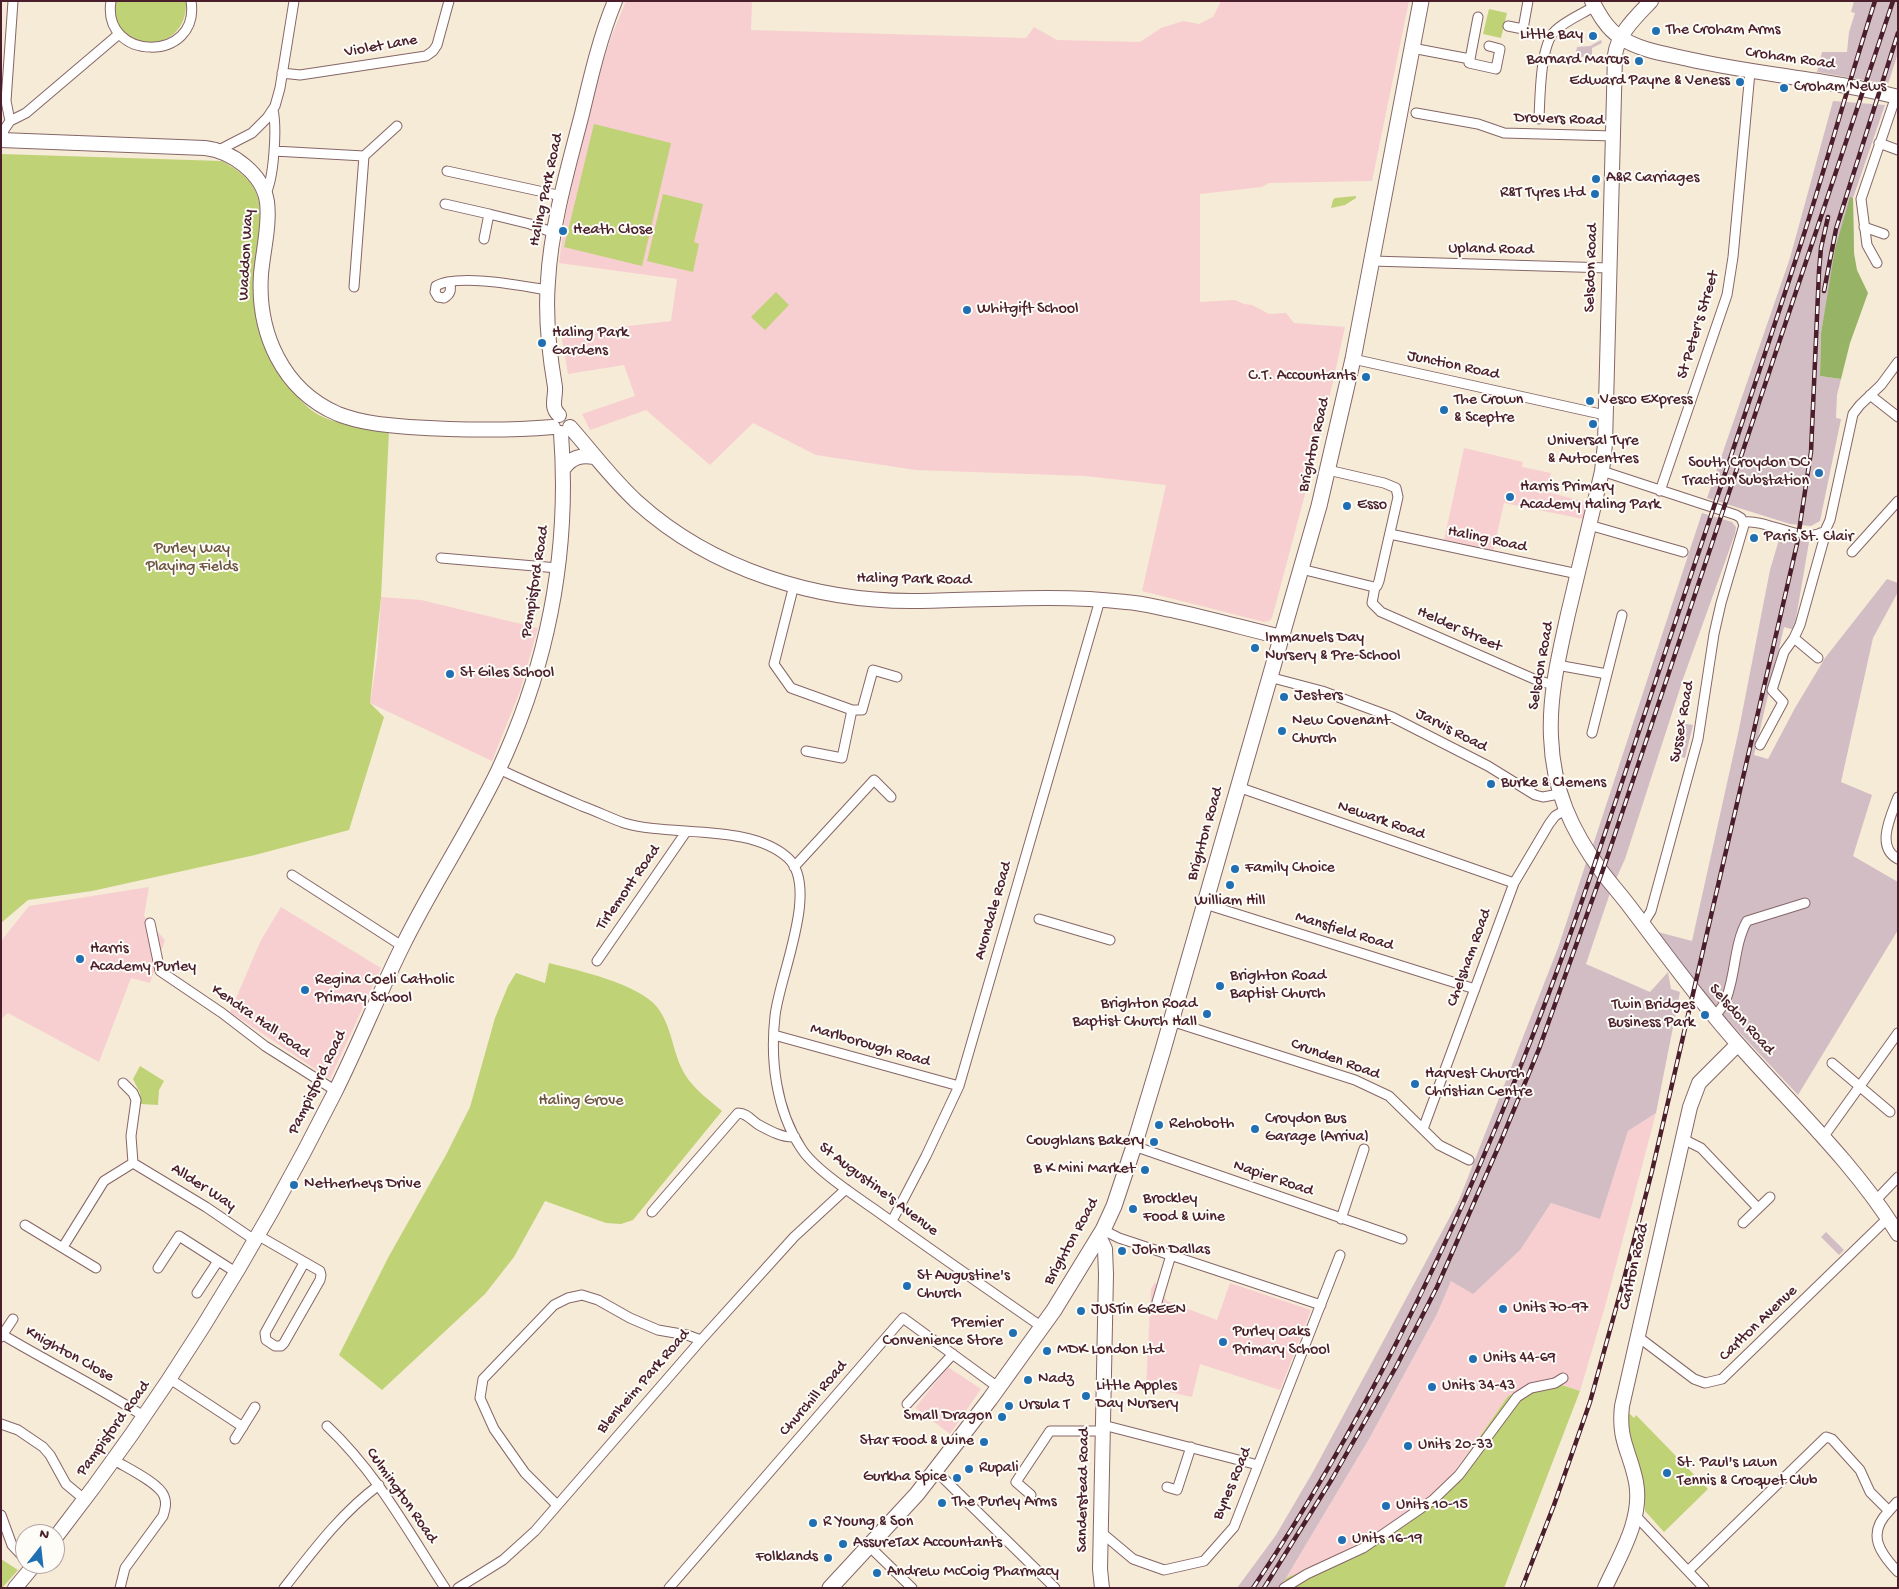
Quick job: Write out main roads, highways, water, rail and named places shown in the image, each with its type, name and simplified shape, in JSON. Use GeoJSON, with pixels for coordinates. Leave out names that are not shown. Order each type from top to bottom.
{"type":"FeatureCollection","features":[{"type":"Feature","properties":{"kind":"main road","name":"Brighton Road"},"geometry":{"type":"LineString","coordinates":[[830,1588],[936,1471],[999,1388],[1042,1327],[1101,1233],[1114,1206],[1171,1021],[1328,470],[1353,360],[1422,1]]}},
{"type":"Feature","properties":{"kind":"railway"},"geometry":{"type":"LineString","coordinates":[[1253,1588],[1295,1524],[1334,1459],[1406,1324],[1471,1186],[1529,1045],[1591,875],[1766,350],[1805,231],[1875,1]]}},
{"type":"Feature","properties":{"kind":"railway"},"geometry":{"type":"LineString","coordinates":[[1264,1588],[1332,1479],[1396,1367],[1437,1287],[1539,1049],[1605,864],[1893,1]]}},
{"type":"Feature","properties":{"kind":"railway"},"geometry":{"type":"LineString","coordinates":[[1824,291],[1836,229],[1898,33]]}},
{"type":"Feature","properties":{"kind":"railway"},"geometry":{"type":"LineString","coordinates":[[1522,1588],[1554,1505],[1590,1402],[1623,1283],[1652,1171],[1797,544],[1811,452],[1819,271],[1821,248],[1828,217]]}},
{"type":"Feature","properties":{"kind":"place","name":"The Croham Arms"},"geometry":{"type":"Point","coordinates":[1656,31]}},
{"type":"Feature","properties":{"kind":"place","name":"Little Bay"},"geometry":{"type":"Point","coordinates":[1593,36]}},
{"type":"Feature","properties":{"kind":"place","name":"Barnard Marcus"},"geometry":{"type":"Point","coordinates":[1639,61]}},
{"type":"Feature","properties":{"kind":"place","name":"Edward Payne & Veness"},"geometry":{"type":"Point","coordinates":[1740,82]}},
{"type":"Feature","properties":{"kind":"place","name":"Croham News"},"geometry":{"type":"Point","coordinates":[1784,88]}},
{"type":"Feature","properties":{"kind":"place","name":"A&R Carriages"},"geometry":{"type":"Point","coordinates":[1596,179]}},
{"type":"Feature","properties":{"kind":"place","name":"R&T Tyres Ltd"},"geometry":{"type":"Point","coordinates":[1595,194]}},
{"type":"Feature","properties":{"kind":"place","name":"Heath Close"},"geometry":{"type":"Point","coordinates":[563,231]}},
{"type":"Feature","properties":{"kind":"place","name":"Whitgift School"},"geometry":{"type":"Point","coordinates":[967,310]}},
{"type":"Feature","properties":{"kind":"place","name":"Haling Park Gardens"},"geometry":{"type":"Point","coordinates":[542,343]}},
{"type":"Feature","properties":{"kind":"place","name":"C.T. Accountants"},"geometry":{"type":"Point","coordinates":[1366,377]}},
{"type":"Feature","properties":{"kind":"place","name":"Vesco Express"},"geometry":{"type":"Point","coordinates":[1590,401]}},
{"type":"Feature","properties":{"kind":"place","name":"The Crown & Sceptre"},"geometry":{"type":"Point","coordinates":[1444,410]}},
{"type":"Feature","properties":{"kind":"place","name":"Universal Tyre & Autocentres"},"geometry":{"type":"Point","coordinates":[1593,424]}},
{"type":"Feature","properties":{"kind":"place","name":"South Croydon DC Traction Substation"},"geometry":{"type":"Point","coordinates":[1819,473]}},
{"type":"Feature","properties":{"kind":"place","name":"Harris Primary Academy Haling Park"},"geometry":{"type":"Point","coordinates":[1510,497]}},
{"type":"Feature","properties":{"kind":"place","name":"Esso"},"geometry":{"type":"Point","coordinates":[1347,506]}},
{"type":"Feature","properties":{"kind":"place","name":"Paris St. Clair"},"geometry":{"type":"Point","coordinates":[1754,538]}},
{"type":"Feature","properties":{"kind":"place","name":"Immanuels Day Nursery & Pre-School"},"geometry":{"type":"Point","coordinates":[1255,648]}},
{"type":"Feature","properties":{"kind":"place","name":"St Giles School"},"geometry":{"type":"Point","coordinates":[450,674]}},
{"type":"Feature","properties":{"kind":"place","name":"Jesters"},"geometry":{"type":"Point","coordinates":[1284,697]}},
{"type":"Feature","properties":{"kind":"place","name":"New Covenant Church"},"geometry":{"type":"Point","coordinates":[1282,731]}},
{"type":"Feature","properties":{"kind":"place","name":"Burke & Clemens"},"geometry":{"type":"Point","coordinates":[1491,784]}},
{"type":"Feature","properties":{"kind":"place","name":"Family Choice"},"geometry":{"type":"Point","coordinates":[1235,869]}},
{"type":"Feature","properties":{"kind":"place","name":"William Hill"},"geometry":{"type":"Point","coordinates":[1230,885]}},
{"type":"Feature","properties":{"kind":"place","name":"Harris Academy Purley"},"geometry":{"type":"Point","coordinates":[80,959]}},
{"type":"Feature","properties":{"kind":"place","name":"Brighton Road Baptist Church"},"geometry":{"type":"Point","coordinates":[1220,986]}},
{"type":"Feature","properties":{"kind":"place","name":"Regina Coeli Catholic Primary School"},"geometry":{"type":"Point","coordinates":[305,990]}},
{"type":"Feature","properties":{"kind":"place","name":"Brighton Road Baptist Church Hall"},"geometry":{"type":"Point","coordinates":[1207,1014]}},
{"type":"Feature","properties":{"kind":"place","name":"Twin Bridges Business Park"},"geometry":{"type":"Point","coordinates":[1705,1015]}},
{"type":"Feature","properties":{"kind":"place","name":"Harvest Church Christian Centre"},"geometry":{"type":"Point","coordinates":[1415,1084]}},
{"type":"Feature","properties":{"kind":"place","name":"Rehoboth"},"geometry":{"type":"Point","coordinates":[1159,1125]}},
{"type":"Feature","properties":{"kind":"place","name":"Croydon Bus Garage (Arriva)"},"geometry":{"type":"Point","coordinates":[1255,1129]}},
{"type":"Feature","properties":{"kind":"place","name":"Coughlans Bakery"},"geometry":{"type":"Point","coordinates":[1154,1142]}},
{"type":"Feature","properties":{"kind":"place","name":"B K Mini Market"},"geometry":{"type":"Point","coordinates":[1145,1170]}},
{"type":"Feature","properties":{"kind":"place","name":"Netherheys Drive"},"geometry":{"type":"Point","coordinates":[294,1185]}},
{"type":"Feature","properties":{"kind":"place","name":"Brockley Food & Wine"},"geometry":{"type":"Point","coordinates":[1133,1209]}},
{"type":"Feature","properties":{"kind":"place","name":"John Dallas"},"geometry":{"type":"Point","coordinates":[1122,1251]}},
{"type":"Feature","properties":{"kind":"place","name":"St Augustine's Church"},"geometry":{"type":"Point","coordinates":[907,1286]}},
{"type":"Feature","properties":{"kind":"place","name":"Units 70-97"},"geometry":{"type":"Point","coordinates":[1503,1309]}},
{"type":"Feature","properties":{"kind":"place","name":"JUSTin GREEN"},"geometry":{"type":"Point","coordinates":[1081,1311]}},
{"type":"Feature","properties":{"kind":"place","name":"Premier Convenience Store"},"geometry":{"type":"Point","coordinates":[1013,1333]}},
{"type":"Feature","properties":{"kind":"place","name":"Purley Oaks Primary School"},"geometry":{"type":"Point","coordinates":[1223,1342]}},
{"type":"Feature","properties":{"kind":"place","name":"MDK London Ltd"},"geometry":{"type":"Point","coordinates":[1047,1351]}},
{"type":"Feature","properties":{"kind":"place","name":"Units 44-69"},"geometry":{"type":"Point","coordinates":[1473,1359]}},
{"type":"Feature","properties":{"kind":"place","name":"Nadz"},"geometry":{"type":"Point","coordinates":[1028,1380]}},
{"type":"Feature","properties":{"kind":"place","name":"Units 34-43"},"geometry":{"type":"Point","coordinates":[1432,1387]}},
{"type":"Feature","properties":{"kind":"place","name":"Little Apples Day Nursery"},"geometry":{"type":"Point","coordinates":[1086,1396]}},
{"type":"Feature","properties":{"kind":"place","name":"Ursula T"},"geometry":{"type":"Point","coordinates":[1009,1406]}},
{"type":"Feature","properties":{"kind":"place","name":"Small Dragon"},"geometry":{"type":"Point","coordinates":[1002,1417]}},
{"type":"Feature","properties":{"kind":"place","name":"Star Food & Wine"},"geometry":{"type":"Point","coordinates":[984,1442]}},
{"type":"Feature","properties":{"kind":"place","name":"Units 20-33"},"geometry":{"type":"Point","coordinates":[1408,1446]}},
{"type":"Feature","properties":{"kind":"place","name":"Rupali"},"geometry":{"type":"Point","coordinates":[969,1469]}},
{"type":"Feature","properties":{"kind":"place","name":"St. Paul's Lawn Tennis & Croquet Club"},"geometry":{"type":"Point","coordinates":[1667,1473]}},
{"type":"Feature","properties":{"kind":"place","name":"Gurkha Spice"},"geometry":{"type":"Point","coordinates":[957,1478]}},
{"type":"Feature","properties":{"kind":"place","name":"The Purley Arms"},"geometry":{"type":"Point","coordinates":[942,1503]}},
{"type":"Feature","properties":{"kind":"place","name":"Units 10-15"},"geometry":{"type":"Point","coordinates":[1386,1506]}},
{"type":"Feature","properties":{"kind":"place","name":"R Young & Son"},"geometry":{"type":"Point","coordinates":[813,1523]}},
{"type":"Feature","properties":{"kind":"place","name":"Units 16-19"},"geometry":{"type":"Point","coordinates":[1342,1540]}},
{"type":"Feature","properties":{"kind":"place","name":"AssureTax Accountants"},"geometry":{"type":"Point","coordinates":[843,1544]}},
{"type":"Feature","properties":{"kind":"place","name":"Folklands"},"geometry":{"type":"Point","coordinates":[828,1558]}},
{"type":"Feature","properties":{"kind":"place","name":"Andrew McCoig Pharmacy"},"geometry":{"type":"Point","coordinates":[877,1573]}},
{"type":"Feature","properties":{"kind":"park label","name":"Purley Way Playing Fields"},"geometry":{"type":"Point","coordinates":[192,559]}},
{"type":"Feature","properties":{"kind":"park label","name":"Haling Grove"},"geometry":{"type":"Point","coordinates":[581,1102]}}]}
